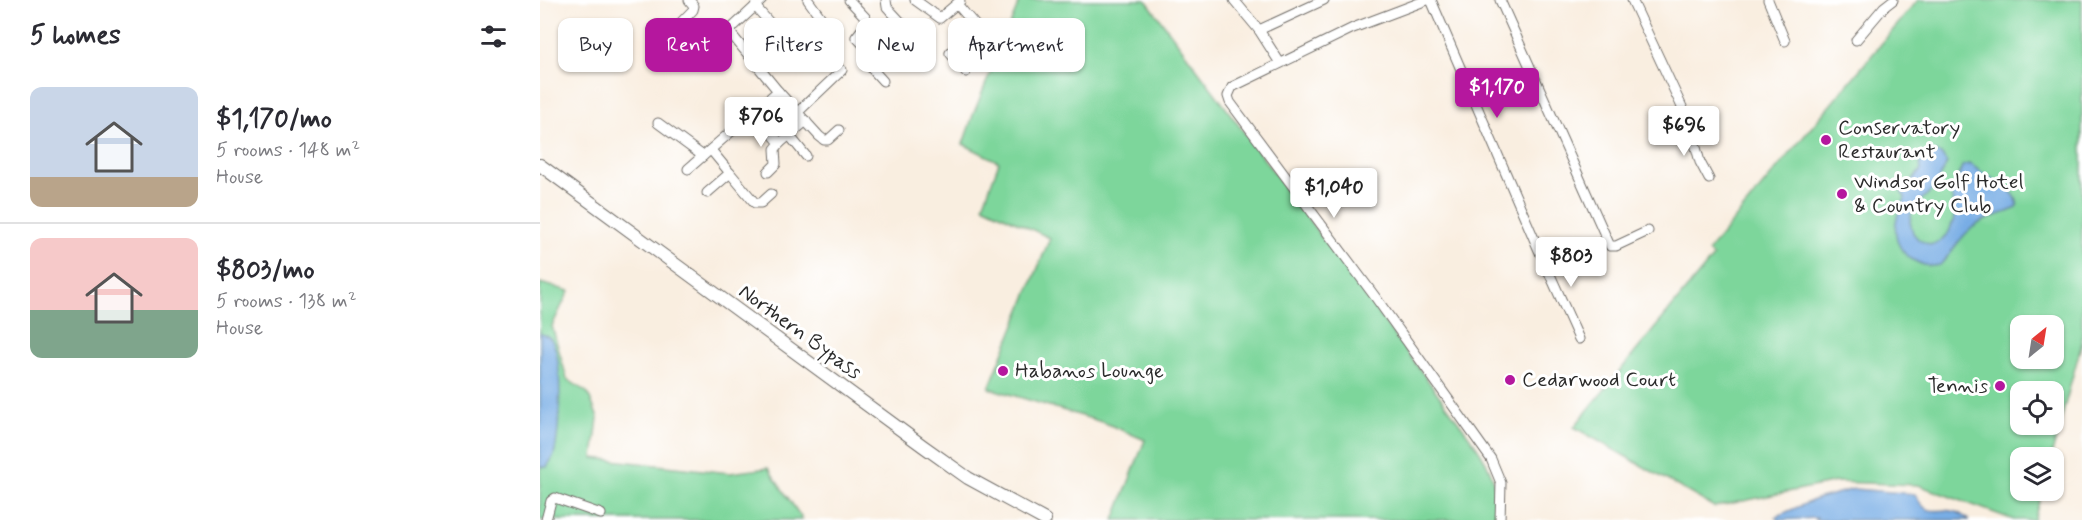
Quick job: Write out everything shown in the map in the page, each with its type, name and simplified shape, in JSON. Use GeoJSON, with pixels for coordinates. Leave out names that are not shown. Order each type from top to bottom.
{"type":"FeatureCollection","features":[{"type":"Feature","properties":{"kind":"main road","name":"Northern Bypass"},"geometry":{"type":"LineString","coordinates":[[540,165],[923,446],[968,477],[1045,520]]}},
{"type":"Feature","properties":{"kind":"street"},"geometry":{"type":"LineString","coordinates":[[685,18],[694,6],[689,0]]}},
{"type":"Feature","properties":{"kind":"street"},"geometry":{"type":"LineString","coordinates":[[808,0],[821,18]]}},
{"type":"Feature","properties":{"kind":"street"},"geometry":{"type":"LineString","coordinates":[[849,0],[867,21],[856,37],[878,60],[872,69],[884,81]]}},
{"type":"Feature","properties":{"kind":"street"},"geometry":{"type":"LineString","coordinates":[[885,0],[886,7],[897,18]]}},
{"type":"Feature","properties":{"kind":"street"},"geometry":{"type":"LineString","coordinates":[[915,0],[939,18],[959,2],[970,18]]}},
{"type":"Feature","properties":{"kind":"street"},"geometry":{"type":"LineString","coordinates":[[1234,0],[1259,30],[1280,63]]}},
{"type":"Feature","properties":{"kind":"street"},"geometry":{"type":"LineString","coordinates":[[1259,30],[1324,0]]}},
{"type":"Feature","properties":{"kind":"street"},"geometry":{"type":"LineString","coordinates":[[1500,520],[1501,483],[1491,459],[1376,298],[1230,102],[1228,96],[1232,87],[1353,28],[1429,0],[1580,339]]}},
{"type":"Feature","properties":{"kind":"street"},"geometry":{"type":"LineString","coordinates":[[1500,0],[1610,246],[1616,246],[1648,231]]}},
{"type":"Feature","properties":{"kind":"street"},"geometry":{"type":"LineString","coordinates":[[1632,0],[1689,122],[1700,162],[1709,179]]}},
{"type":"Feature","properties":{"kind":"street"},"geometry":{"type":"LineString","coordinates":[[1768,0],[1785,41]]}},
{"type":"Feature","properties":{"kind":"street"},"geometry":{"type":"LineString","coordinates":[[1856,40],[1884,7],[1893,0]]}},
{"type":"Feature","properties":{"kind":"street"},"geometry":{"type":"LineString","coordinates":[[769,18],[758,3],[733,27],[731,33],[778,92],[824,140],[828,140],[839,130]]}},
{"type":"Feature","properties":{"kind":"street"},"geometry":{"type":"LineString","coordinates":[[798,112],[840,72]]}},
{"type":"Feature","properties":{"kind":"street"},"geometry":{"type":"LineString","coordinates":[[688,169],[778,92]]}},
{"type":"Feature","properties":{"kind":"street"},"geometry":{"type":"LineString","coordinates":[[754,112],[780,143]]}},
{"type":"Feature","properties":{"kind":"street"},"geometry":{"type":"LineString","coordinates":[[768,172],[776,164],[775,149],[806,121]]}},
{"type":"Feature","properties":{"kind":"street"},"geometry":{"type":"LineString","coordinates":[[658,123],[707,153],[730,172],[755,203],[761,203],[771,194]]}},
{"type":"Feature","properties":{"kind":"street"},"geometry":{"type":"LineString","coordinates":[[789,135],[806,156]]}},
{"type":"Feature","properties":{"kind":"street"},"geometry":{"type":"LineString","coordinates":[[707,193],[730,172]]}},
{"type":"Feature","properties":{"kind":"street"},"geometry":{"type":"LineString","coordinates":[[546,520],[555,498],[601,514]]}},
{"type":"Feature","properties":{"kind":"green space"},"geometry":{"type":"Polygon","coordinates":[[[1020,0],[1146,0],[1475,444],[1493,479],[1496,498],[1495,520],[1114,520],[1145,440],[1105,423],[989,388],[1050,238],[983,206],[999,162],[963,144],[991,72],[1085,72],[1085,18],[1013,18],[1020,0]]]}},
{"type":"Feature","properties":{"kind":"green space"},"geometry":{"type":"Polygon","coordinates":[[[1918,0],[2082,0],[2082,342],[2064,409],[2064,381],[2010,381],[2010,435],[2057,435],[2054,447],[2010,447],[2010,501],[2039,501],[2034,520],[2014,520],[1918,485],[1836,482],[1714,507],[1574,427],[1713,257],[1708,251],[1918,0]]]}},
{"type":"Feature","properties":{"kind":"green space"},"geometry":{"type":"Polygon","coordinates":[[[540,283],[569,291],[552,326],[567,379],[588,393],[598,418],[593,458],[730,473],[768,468],[803,520],[540,520],[540,283]]]}},
{"type":"Feature","properties":{"kind":"water"},"geometry":{"type":"Polygon","coordinates":[[[1931,151],[1941,154],[1947,163],[1936,186],[1912,209],[1910,222],[1913,233],[1919,240],[1930,245],[1939,242],[1949,232],[1954,218],[1952,196],[1962,166],[1972,165],[2008,189],[2017,201],[2017,208],[1977,224],[1963,236],[1940,265],[1933,266],[1920,264],[1903,252],[1896,234],[1896,221],[1905,197],[1901,192],[1921,170],[1919,157],[1931,151]]]}},
{"type":"Feature","properties":{"kind":"water"},"geometry":{"type":"Polygon","coordinates":[[[540,333],[549,337],[554,345],[560,393],[556,444],[547,467],[540,467],[540,333]]]}},
{"type":"Feature","properties":{"kind":"water"},"geometry":{"type":"Polygon","coordinates":[[[1854,489],[1915,494],[1919,502],[1928,510],[1957,512],[1970,520],[1816,520],[1817,518],[1778,520],[1775,517],[1816,499],[1854,489]]]}},
{"type":"Feature","properties":{"kind":"place","name":"Conservatory Restaurant"},"geometry":{"type":"Point","coordinates":[1826,140]}},
{"type":"Feature","properties":{"kind":"place","name":"Windsor Golf Hotel & Country Club"},"geometry":{"type":"Point","coordinates":[1842,194]}},
{"type":"Feature","properties":{"kind":"place","name":"Habanos Lounge"},"geometry":{"type":"Point","coordinates":[1003,371]}},
{"type":"Feature","properties":{"kind":"place","name":"Cedarwood Court"},"geometry":{"type":"Point","coordinates":[1510,380]}},
{"type":"Feature","properties":{"kind":"place","name":"Tennis"},"geometry":{"type":"Point","coordinates":[2000,386]}}]}
